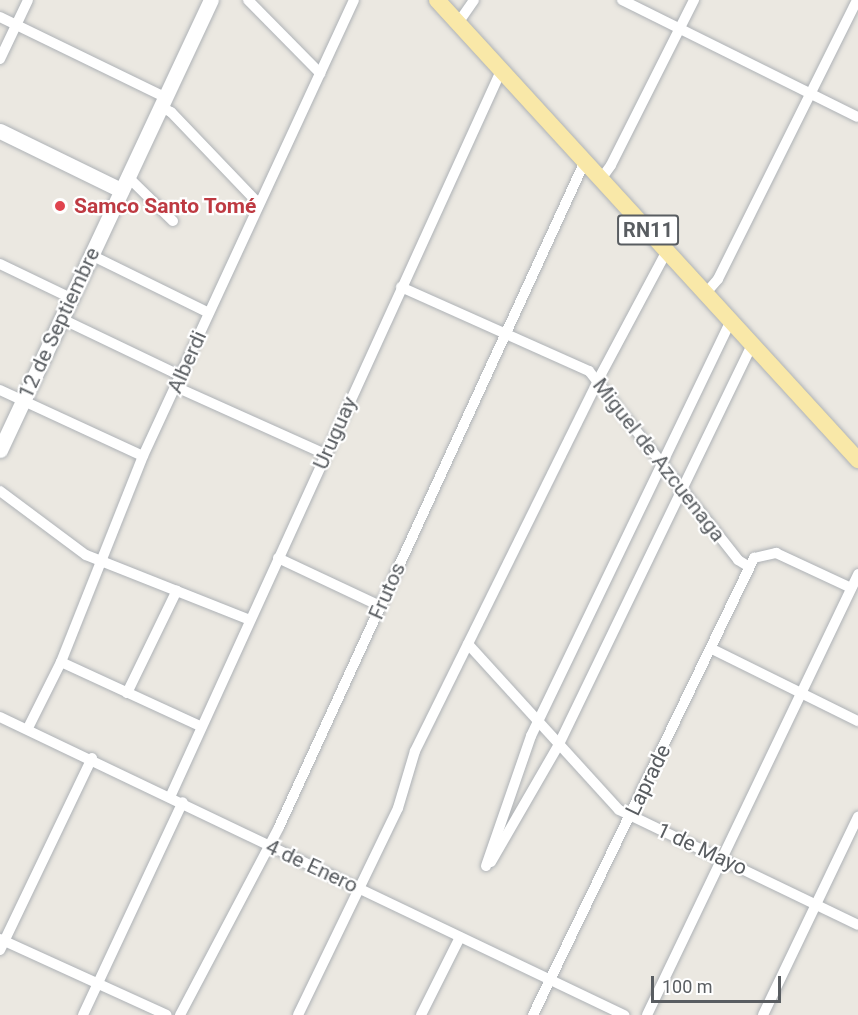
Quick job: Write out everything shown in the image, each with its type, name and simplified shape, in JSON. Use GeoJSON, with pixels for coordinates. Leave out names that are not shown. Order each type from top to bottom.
{"type":"FeatureCollection","features":[{"type":"Feature","properties":{"kind":"main road","name":"RN11"},"geometry":{"type":"LineString","coordinates":[[436,0],[858,460]]}},
{"type":"Feature","properties":{"kind":"street"},"geometry":{"type":"LineString","coordinates":[[0,59],[28,0]]}},
{"type":"Feature","properties":{"kind":"street","name":"12 de Septiembre"},"geometry":{"type":"LineString","coordinates":[[0,450],[211,0]]}},
{"type":"Feature","properties":{"kind":"street"},"geometry":{"type":"LineString","coordinates":[[248,0],[320,73]]}},
{"type":"Feature","properties":{"kind":"street","name":"Alberdi"},"geometry":{"type":"LineString","coordinates":[[28,728],[61,662],[143,456],[354,0]]}},
{"type":"Feature","properties":{"kind":"street"},"geometry":{"type":"LineString","coordinates":[[458,22],[474,0]]}},
{"type":"Feature","properties":{"kind":"street"},"geometry":{"type":"LineString","coordinates":[[622,0],[858,117]]}},
{"type":"Feature","properties":{"kind":"street"},"geometry":{"type":"LineString","coordinates":[[601,179],[612,165],[694,0]]}},
{"type":"Feature","properties":{"kind":"street"},"geometry":{"type":"LineString","coordinates":[[705,294],[718,279],[857,0]]}},
{"type":"Feature","properties":{"kind":"street"},"geometry":{"type":"LineString","coordinates":[[0,17],[163,101],[259,204]]}},
{"type":"Feature","properties":{"kind":"street","name":"Uruguay"},"geometry":{"type":"LineString","coordinates":[[171,795],[200,726],[501,71]]}},
{"type":"Feature","properties":{"kind":"street"},"geometry":{"type":"LineString","coordinates":[[0,131],[124,183],[174,221]]}},
{"type":"Feature","properties":{"kind":"street","name":"Frutos"},"geometry":{"type":"LineString","coordinates":[[180,1015],[269,846],[504,332],[585,161]]}},
{"type":"Feature","properties":{"kind":"street"},"geometry":{"type":"LineString","coordinates":[[298,1015],[398,808],[415,751],[598,380],[667,251]]}},
{"type":"Feature","properties":{"kind":"street"},"geometry":{"type":"LineString","coordinates":[[91,255],[209,313]]}},
{"type":"Feature","properties":{"kind":"street"},"geometry":{"type":"LineString","coordinates":[[0,264],[71,298]]}},
{"type":"Feature","properties":{"kind":"street","name":"Miguel de Azcuenaga"},"geometry":{"type":"LineString","coordinates":[[401,286],[589,371],[738,560],[748,566]]}},
{"type":"Feature","properties":{"kind":"street"},"geometry":{"type":"LineString","coordinates":[[62,319],[181,376]]}},
{"type":"Feature","properties":{"kind":"street"},"geometry":{"type":"LineString","coordinates":[[730,322],[539,718],[486,866],[559,744],[752,345]]}},
{"type":"Feature","properties":{"kind":"street"},"geometry":{"type":"LineString","coordinates":[[176,387],[325,454]]}},
{"type":"Feature","properties":{"kind":"street"},"geometry":{"type":"LineString","coordinates":[[0,390],[143,456]]}},
{"type":"Feature","properties":{"kind":"street"},"geometry":{"type":"LineString","coordinates":[[0,490],[80,551],[250,620]]}},
{"type":"Feature","properties":{"kind":"street"},"geometry":{"type":"LineString","coordinates":[[748,566],[754,558],[768,552],[851,588]]}},
{"type":"Feature","properties":{"kind":"street"},"geometry":{"type":"LineString","coordinates":[[278,558],[380,606]]}},
{"type":"Feature","properties":{"kind":"street","name":"Laprade"},"geometry":{"type":"LineString","coordinates":[[533,1015],[712,649],[748,566]]}},
{"type":"Feature","properties":{"kind":"street"},"geometry":{"type":"LineString","coordinates":[[647,1015],[858,574]]}},
{"type":"Feature","properties":{"kind":"street"},"geometry":{"type":"LineString","coordinates":[[127,693],[177,590]]}},
{"type":"Feature","properties":{"kind":"street","name":"1 de Mayo"},"geometry":{"type":"LineString","coordinates":[[468,644],[539,718],[559,744],[619,810],[858,925]]}},
{"type":"Feature","properties":{"kind":"street"},"geometry":{"type":"LineString","coordinates":[[712,649],[858,721]]}},
{"type":"Feature","properties":{"kind":"street"},"geometry":{"type":"LineString","coordinates":[[61,662],[200,726]]}},
{"type":"Feature","properties":{"kind":"street","name":"4 de Enero"},"geometry":{"type":"LineString","coordinates":[[0,717],[171,795],[269,846],[624,1015]]}},
{"type":"Feature","properties":{"kind":"street"},"geometry":{"type":"LineString","coordinates":[[92,758],[1,943],[167,1015]]}},
{"type":"Feature","properties":{"kind":"street"},"geometry":{"type":"LineString","coordinates":[[83,1015],[183,802]]}},
{"type":"Feature","properties":{"kind":"street"},"geometry":{"type":"LineString","coordinates":[[763,1015],[858,817]]}},
{"type":"Feature","properties":{"kind":"street"},"geometry":{"type":"LineString","coordinates":[[421,1015],[460,937]]}},
{"type":"Feature","properties":{"kind":"place","name":"Samco Santo Tomé"},"geometry":{"type":"Point","coordinates":[60,206]}}]}
